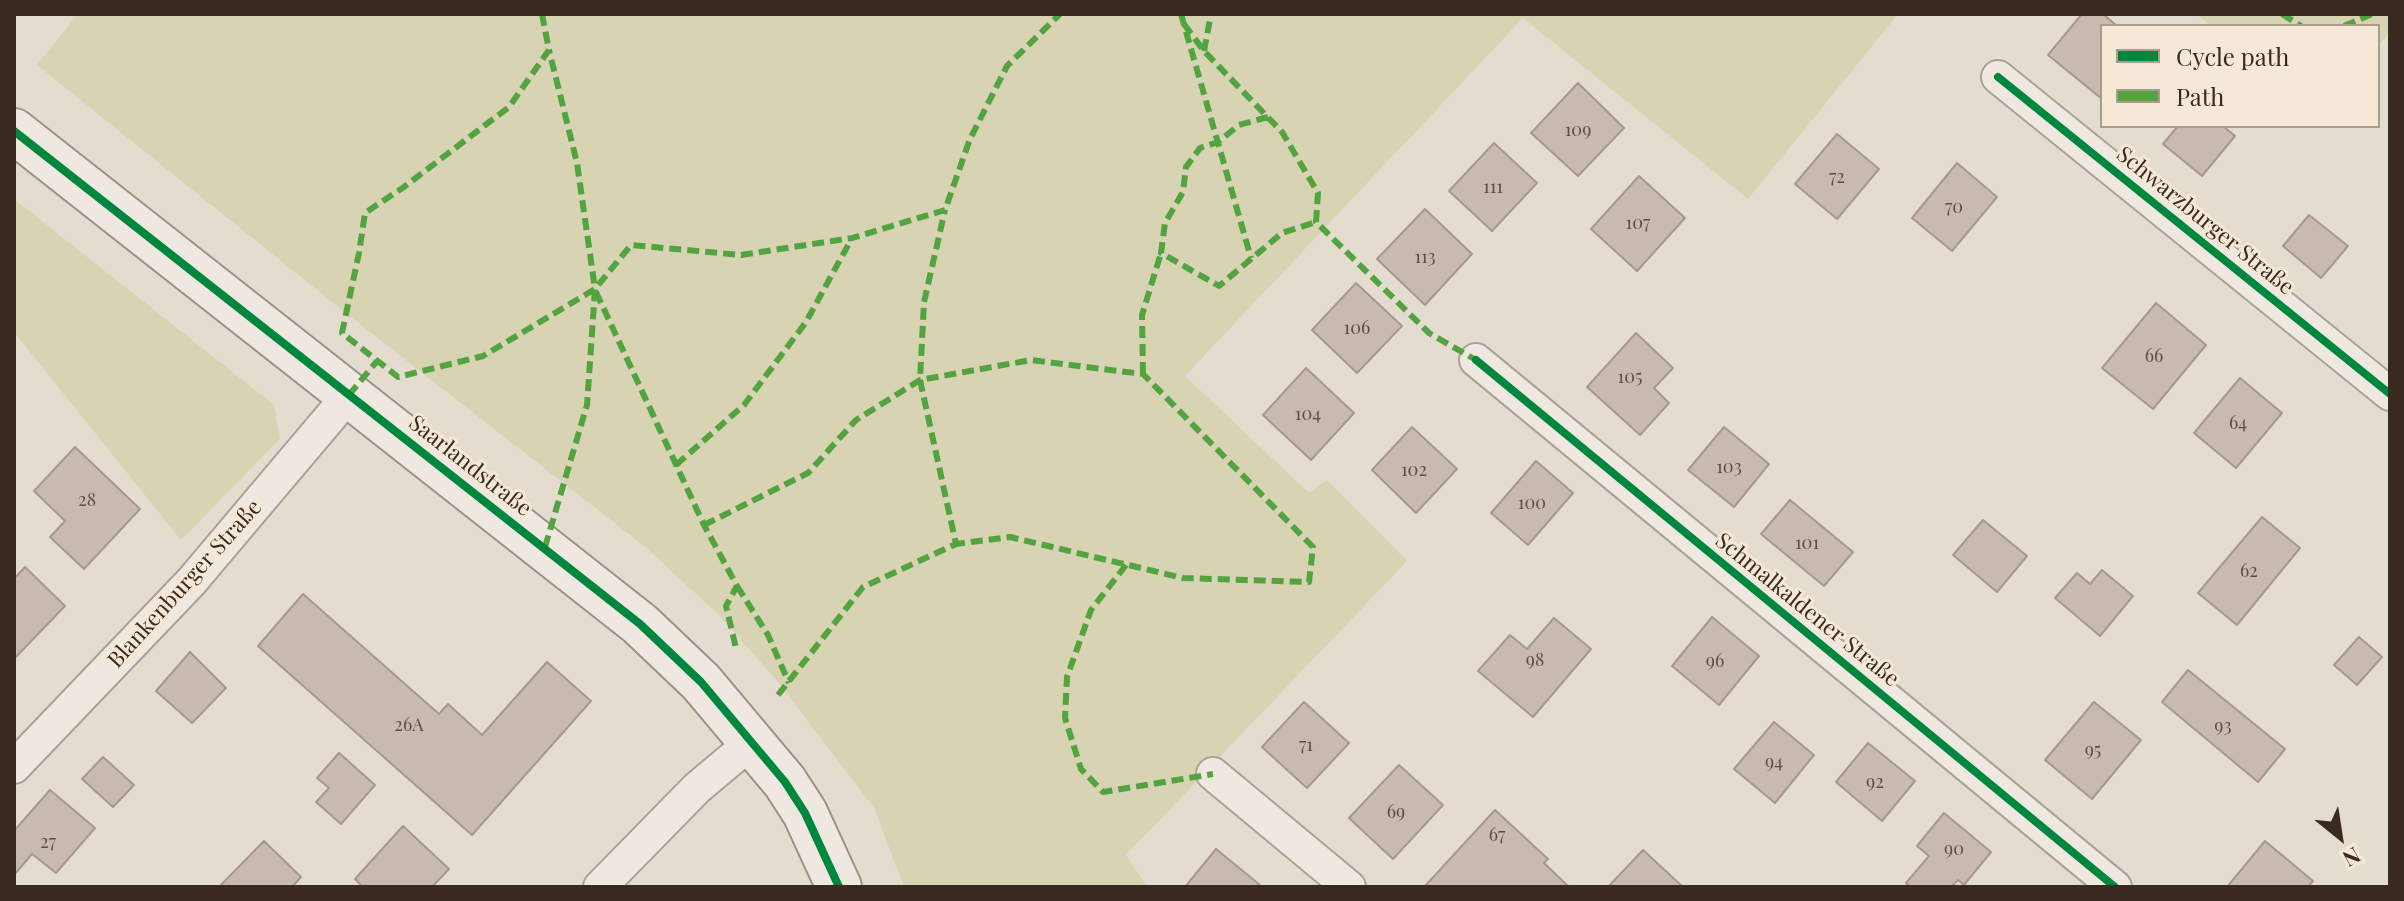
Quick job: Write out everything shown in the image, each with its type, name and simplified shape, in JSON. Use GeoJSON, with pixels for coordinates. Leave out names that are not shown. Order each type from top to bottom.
{"type":"FeatureCollection","features":[{"type":"Feature","properties":{"kind":"street","name":"Schwarzburger Straße"},"geometry":{"type":"LineString","coordinates":[[1998,77],[2390,394]]}},
{"type":"Feature","properties":{"kind":"street","name":"Saarlandstraße"},"geometry":{"type":"LineString","coordinates":[[14,131],[640,624],[701,682],[753,741],[805,813],[839,887]]}},
{"type":"Feature","properties":{"kind":"street","name":"Schmalkaldener Straße"},"geometry":{"type":"LineString","coordinates":[[1476,360],[2115,887]]}},
{"type":"Feature","properties":{"kind":"street","name":"Blankenburger Straße"},"geometry":{"type":"LineString","coordinates":[[14,767],[191,582],[349,395]]}},
{"type":"Feature","properties":{"kind":"street"},"geometry":{"type":"LineString","coordinates":[[600,887],[697,788],[753,741]]}},
{"type":"Feature","properties":{"kind":"street"},"geometry":{"type":"LineString","coordinates":[[1213,774],[1349,887]]}},
{"type":"Feature","properties":{"kind":"shaded area"},"geometry":{"type":"Polygon","coordinates":[[[78,14],[1898,14],[1748,199],[1523,18],[1185,376],[1309,493],[1327,480],[1407,561],[1126,855],[1147,887],[904,887],[874,808],[778,682],[716,612],[644,546],[352,318],[37,65],[78,14]]]}},
{"type":"Feature","properties":{"kind":"shaded area"},"geometry":{"type":"Polygon","coordinates":[[[2196,14],[2390,14],[2390,32],[2380,43],[2380,24],[2208,24],[2196,14]]]}},
{"type":"Feature","properties":{"kind":"shaded area"},"geometry":{"type":"Polygon","coordinates":[[[14,199],[274,405],[280,439],[181,540],[14,332],[14,199]]]}},
{"type":"Feature","properties":{"kind":"building"},"geometry":{"type":"Polygon","coordinates":[[[2082,14],[2103,14],[2115,24],[2100,24],[2100,97],[2048,55],[2082,14]]]}},
{"type":"Feature","properties":{"kind":"building"},"geometry":{"type":"Polygon","coordinates":[[[1578,83],[1624,128],[1578,176],[1531,133],[1578,83]]]}},
{"type":"Feature","properties":{"kind":"building"},"geometry":{"type":"Polygon","coordinates":[[[2176,128],[2225,128],[2235,136],[2202,176],[2163,144],[2176,128]]]}},
{"type":"Feature","properties":{"kind":"building"},"geometry":{"type":"Polygon","coordinates":[[[1837,134],[1879,169],[1837,219],[1795,184],[1837,134]]]}},
{"type":"Feature","properties":{"kind":"building"},"geometry":{"type":"Polygon","coordinates":[[[1494,143],[1537,183],[1492,231],[1449,191],[1494,143]]]}},
{"type":"Feature","properties":{"kind":"building"},"geometry":{"type":"Polygon","coordinates":[[[1957,163],[1997,197],[1952,251],[1912,218],[1957,163]]]}},
{"type":"Feature","properties":{"kind":"building"},"geometry":{"type":"Polygon","coordinates":[[[1639,176],[1685,218],[1637,271],[1591,229],[1639,176]]]}},
{"type":"Feature","properties":{"kind":"building"},"geometry":{"type":"Polygon","coordinates":[[[1425,209],[1472,254],[1425,305],[1377,259],[1425,209]]]}},
{"type":"Feature","properties":{"kind":"building"},"geometry":{"type":"Polygon","coordinates":[[[2309,215],[2348,246],[2321,278],[2283,246],[2309,215]]]}},
{"type":"Feature","properties":{"kind":"building"},"geometry":{"type":"Polygon","coordinates":[[[1356,283],[1402,326],[1357,373],[1312,330],[1356,283]]]}},
{"type":"Feature","properties":{"kind":"building"},"geometry":{"type":"Polygon","coordinates":[[[2156,303],[2206,345],[2153,409],[2102,368],[2156,303]]]}},
{"type":"Feature","properties":{"kind":"building"},"geometry":{"type":"Polygon","coordinates":[[[1636,333],[1673,368],[1654,388],[1669,403],[1640,435],[1587,387],[1636,333]]]}},
{"type":"Feature","properties":{"kind":"building"},"geometry":{"type":"Polygon","coordinates":[[[1306,368],[1354,413],[1311,460],[1263,415],[1306,368]]]}},
{"type":"Feature","properties":{"kind":"building"},"geometry":{"type":"Polygon","coordinates":[[[2240,378],[2282,413],[2236,468],[2194,433],[2240,378]]]}},
{"type":"Feature","properties":{"kind":"building"},"geometry":{"type":"Polygon","coordinates":[[[1412,427],[1457,469],[1416,513],[1372,470],[1412,427]]]}},
{"type":"Feature","properties":{"kind":"building"},"geometry":{"type":"Polygon","coordinates":[[[1724,427],[1769,464],[1734,507],[1688,470],[1724,427]]]}},
{"type":"Feature","properties":{"kind":"building"},"geometry":{"type":"Polygon","coordinates":[[[75,447],[140,509],[84,569],[50,537],[65,521],[34,491],[75,447]]]}},
{"type":"Feature","properties":{"kind":"building"},"geometry":{"type":"Polygon","coordinates":[[[1536,461],[1573,493],[1528,545],[1491,513],[1536,461]]]}},
{"type":"Feature","properties":{"kind":"building"},"geometry":{"type":"Polygon","coordinates":[[[1790,500],[1853,552],[1824,586],[1761,534],[1790,500]]]}},
{"type":"Feature","properties":{"kind":"building"},"geometry":{"type":"Polygon","coordinates":[[[2262,517],[2300,548],[2237,625],[2198,593],[2262,517]]]}},
{"type":"Feature","properties":{"kind":"building"},"geometry":{"type":"Polygon","coordinates":[[[1983,520],[2027,556],[1997,592],[1953,555],[1983,520]]]}},
{"type":"Feature","properties":{"kind":"building"},"geometry":{"type":"Polygon","coordinates":[[[25,567],[65,606],[14,659],[14,579],[25,567]]]}},
{"type":"Feature","properties":{"kind":"building"},"geometry":{"type":"Polygon","coordinates":[[[2102,570],[2133,596],[2100,636],[2055,598],[2077,573],[2090,584],[2102,570]]]}},
{"type":"Feature","properties":{"kind":"building"},"geometry":{"type":"Polygon","coordinates":[[[303,594],[439,714],[448,704],[482,735],[547,662],[591,701],[472,835],[258,646],[303,594]]]}},
{"type":"Feature","properties":{"kind":"building"},"geometry":{"type":"Polygon","coordinates":[[[1712,617],[1759,656],[1719,705],[1672,666],[1712,617]]]}},
{"type":"Feature","properties":{"kind":"building"},"geometry":{"type":"Polygon","coordinates":[[[1554,618],[1591,649],[1533,717],[1478,671],[1510,635],[1527,649],[1554,618]]]}},
{"type":"Feature","properties":{"kind":"building"},"geometry":{"type":"Polygon","coordinates":[[[2359,637],[2382,657],[2357,685],[2334,665],[2359,637]]]}},
{"type":"Feature","properties":{"kind":"building"},"geometry":{"type":"Polygon","coordinates":[[[190,652],[226,688],[192,723],[156,691],[190,652]]]}},
{"type":"Feature","properties":{"kind":"building"},"geometry":{"type":"Polygon","coordinates":[[[2188,670],[2285,749],[2258,782],[2162,702],[2188,670]]]}},
{"type":"Feature","properties":{"kind":"building"},"geometry":{"type":"Polygon","coordinates":[[[1304,702],[1349,743],[1307,788],[1262,747],[1304,702]]]}},
{"type":"Feature","properties":{"kind":"building"},"geometry":{"type":"Polygon","coordinates":[[[2094,702],[2141,740],[2092,799],[2045,760],[2094,702]]]}},
{"type":"Feature","properties":{"kind":"building"},"geometry":{"type":"Polygon","coordinates":[[[1774,722],[1814,755],[1775,803],[1734,769],[1774,722]]]}},
{"type":"Feature","properties":{"kind":"building"},"geometry":{"type":"Polygon","coordinates":[[[1868,743],[1915,781],[1882,821],[1836,782],[1868,743]]]}},
{"type":"Feature","properties":{"kind":"building"},"geometry":{"type":"Polygon","coordinates":[[[339,753],[375,785],[341,824],[316,802],[329,788],[317,778],[339,753]]]}},
{"type":"Feature","properties":{"kind":"building"},"geometry":{"type":"Polygon","coordinates":[[[103,757],[134,785],[113,807],[82,779],[103,757]]]}},
{"type":"Feature","properties":{"kind":"building"},"geometry":{"type":"Polygon","coordinates":[[[1399,765],[1443,805],[1393,859],[1349,818],[1399,765]]]}},
{"type":"Feature","properties":{"kind":"building"},"geometry":{"type":"Polygon","coordinates":[[[50,790],[95,828],[56,873],[32,854],[14,875],[14,831],[50,790]]]}},
{"type":"Feature","properties":{"kind":"building"},"geometry":{"type":"Polygon","coordinates":[[[1495,810],[1548,859],[1544,863],[1569,887],[1425,886],[1495,810]]]}},
{"type":"Feature","properties":{"kind":"building"},"geometry":{"type":"Polygon","coordinates":[[[1944,813],[1991,852],[1964,885],[1958,880],[1951,887],[1910,887],[1906,883],[1929,856],[1917,846],[1944,813]]]}},
{"type":"Feature","properties":{"kind":"building"},"geometry":{"type":"Polygon","coordinates":[[[403,826],[449,869],[432,887],[363,887],[355,879],[403,826]]]}},
{"type":"Feature","properties":{"kind":"building"},"geometry":{"type":"Polygon","coordinates":[[[264,841],[301,877],[292,887],[219,887],[264,841]]]}},
{"type":"Feature","properties":{"kind":"building"},"geometry":{"type":"Polygon","coordinates":[[[2265,841],[2313,881],[2308,887],[2227,887],[2265,841]]]}},
{"type":"Feature","properties":{"kind":"building"},"geometry":{"type":"Polygon","coordinates":[[[1216,849],[1260,885],[1259,887],[1185,887],[1216,849]]]}},
{"type":"Feature","properties":{"kind":"building"},"geometry":{"type":"Polygon","coordinates":[[[1643,850],[1683,887],[1608,887],[1643,850]]]}},
{"type":"Feature","properties":{"kind":"marked path"},"geometry":{"type":"LineString","coordinates":[[542,14],[549,50],[509,107],[365,213],[342,333],[398,377],[483,356],[595,289],[631,245],[741,255],[852,238],[945,210],[970,139],[1007,66],[1060,14]]}},
{"type":"Feature","properties":{"kind":"marked path"},"geometry":{"type":"LineString","coordinates":[[1181,14],[1251,258]]}},
{"type":"Feature","properties":{"kind":"marked path"},"geometry":{"type":"LineString","coordinates":[[1204,51],[1211,14]]}},
{"type":"Feature","properties":{"kind":"marked path"},"geometry":{"type":"LineString","coordinates":[[2282,14],[2298,24]]}},
{"type":"Feature","properties":{"kind":"marked path"},"geometry":{"type":"LineString","coordinates":[[2349,24],[2372,14]]}},
{"type":"Feature","properties":{"kind":"marked path"},"geometry":{"type":"LineString","coordinates":[[1184,24],[1204,51],[1282,132],[1318,193],[1316,222],[1429,333],[1476,360]]}},
{"type":"Feature","properties":{"kind":"marked path"},"geometry":{"type":"LineString","coordinates":[[545,547],[587,405],[595,289],[577,163],[549,50]]}},
{"type":"Feature","properties":{"kind":"marked path"},"geometry":{"type":"LineString","coordinates":[[1268,117],[1239,125],[1218,142],[1200,148],[1186,167],[1183,192],[1165,223],[1161,253],[1219,286],[1282,233],[1316,222]]}},
{"type":"Feature","properties":{"kind":"marked path"},"geometry":{"type":"LineString","coordinates":[[778,695],[863,587],[956,544],[920,380],[924,302],[945,210]]}},
{"type":"Feature","properties":{"kind":"marked path"},"geometry":{"type":"LineString","coordinates":[[676,465],[744,405],[806,322],[852,238]]}},
{"type":"Feature","properties":{"kind":"marked path"},"geometry":{"type":"LineString","coordinates":[[1143,374],[1142,315],[1161,253]]}},
{"type":"Feature","properties":{"kind":"marked path"},"geometry":{"type":"LineString","coordinates":[[596,292],[704,525],[737,586],[726,606],[736,648]]}},
{"type":"Feature","properties":{"kind":"marked path"},"geometry":{"type":"LineString","coordinates":[[704,525],[808,473],[856,420],[920,380],[1031,360],[1143,374],[1313,547],[1309,582],[1183,578],[1010,537],[956,544]]}},
{"type":"Feature","properties":{"kind":"marked path"},"geometry":{"type":"LineString","coordinates":[[349,395],[377,361]]}},
{"type":"Feature","properties":{"kind":"marked path"},"geometry":{"type":"LineString","coordinates":[[1126,565],[1091,610],[1067,677],[1065,718],[1081,769],[1103,792],[1213,774]]}},
{"type":"Feature","properties":{"kind":"marked path"},"geometry":{"type":"LineString","coordinates":[[737,586],[768,635],[789,683]]}},
{"type":"Feature","properties":{"kind":"cycle path"},"geometry":{"type":"LineString","coordinates":[[1998,77],[2390,394]]}},
{"type":"Feature","properties":{"kind":"cycle path"},"geometry":{"type":"LineString","coordinates":[[14,131],[640,624],[701,682],[785,782],[805,813],[839,887]]}},
{"type":"Feature","properties":{"kind":"cycle path"},"geometry":{"type":"LineString","coordinates":[[1476,360],[2115,887]]}}]}
